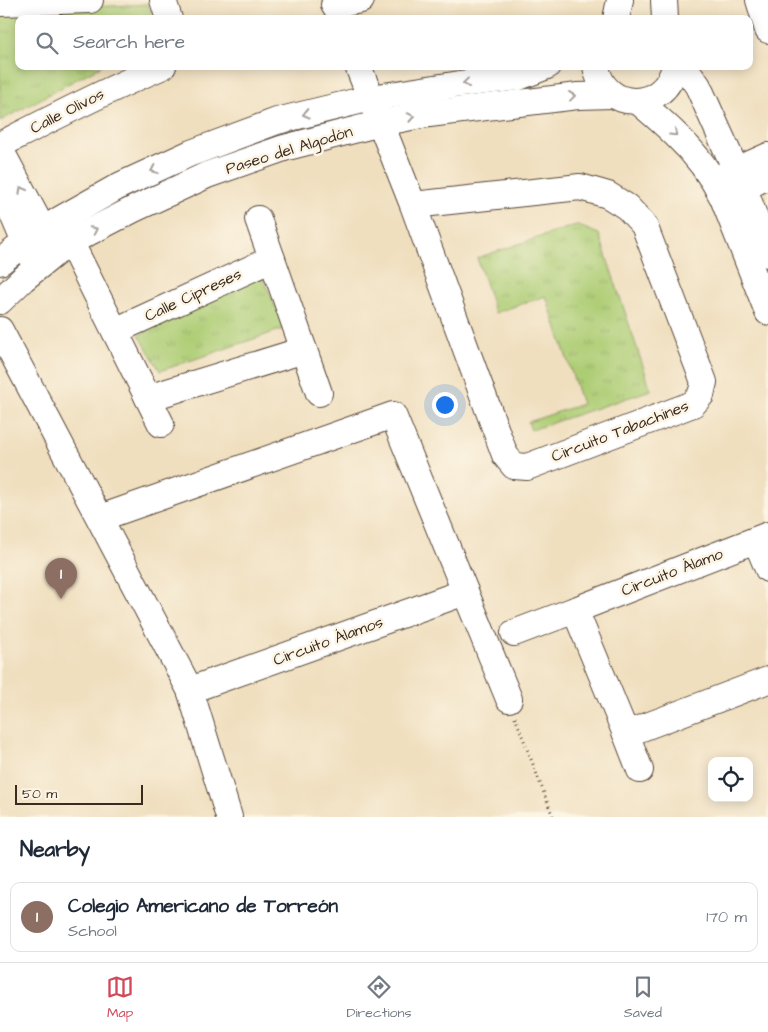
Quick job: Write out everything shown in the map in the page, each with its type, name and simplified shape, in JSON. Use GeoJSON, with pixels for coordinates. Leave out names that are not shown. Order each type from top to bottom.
{"type":"FeatureCollection","features":[{"type":"Feature","properties":{"kind":"street"},"geometry":{"type":"LineString","coordinates":[[0,3],[90,0]]}},
{"type":"Feature","properties":{"kind":"street"},"geometry":{"type":"LineString","coordinates":[[163,0],[168,15]]}},
{"type":"Feature","properties":{"kind":"street"},"geometry":{"type":"LineString","coordinates":[[335,8],[361,0]]}},
{"type":"Feature","properties":{"kind":"street"},"geometry":{"type":"LineString","coordinates":[[617,15],[620,0]]}},
{"type":"Feature","properties":{"kind":"street"},"geometry":{"type":"LineString","coordinates":[[664,0],[665,15]]}},
{"type":"Feature","properties":{"kind":"street"},"geometry":{"type":"LineString","coordinates":[[759,0],[768,30]]}},
{"type":"Feature","properties":{"kind":"street","name":"Calle Olivos"},"geometry":{"type":"LineString","coordinates":[[48,243],[0,147],[76,106],[154,70]]}},
{"type":"Feature","properties":{"kind":"street","name":"Circuito Tabachines"},"geometry":{"type":"LineString","coordinates":[[360,70],[413,205],[505,455],[514,466],[527,467],[638,425],[693,404],[701,395],[704,382],[644,225],[627,207],[608,195],[580,187],[413,205]]}},
{"type":"Feature","properties":{"kind":"street","name":"Paseo del Algodón"},"geometry":{"type":"LineString","coordinates":[[0,301],[23,279],[48,243],[122,185],[192,153],[277,121],[371,98],[518,77],[536,70]]}},
{"type":"Feature","properties":{"kind":"street"},"geometry":{"type":"LineString","coordinates":[[596,70],[603,86],[625,98],[676,134],[695,154],[729,184],[768,254]]}},
{"type":"Feature","properties":{"kind":"street","name":"Paseo del Algodón"},"geometry":{"type":"LineString","coordinates":[[0,262],[134,209],[208,175],[284,148],[381,123],[525,102],[578,96],[649,99],[660,94],[668,85],[674,70]]}},
{"type":"Feature","properties":{"kind":"street"},"geometry":{"type":"LineString","coordinates":[[687,70],[698,86],[768,312]]}},
{"type":"Feature","properties":{"kind":"street"},"geometry":{"type":"LineString","coordinates":[[518,77],[525,102]]}},
{"type":"Feature","properties":{"kind":"street"},"geometry":{"type":"LineString","coordinates":[[729,184],[768,156]]}},
{"type":"Feature","properties":{"kind":"street"},"geometry":{"type":"LineString","coordinates":[[729,184],[768,176]]}},
{"type":"Feature","properties":{"kind":"street"},"geometry":{"type":"LineString","coordinates":[[0,184],[115,331],[161,424]]}},
{"type":"Feature","properties":{"kind":"street"},"geometry":{"type":"LineString","coordinates":[[258,219],[320,393]]}},
{"type":"Feature","properties":{"kind":"street","name":"Calle Cipreses"},"geometry":{"type":"LineString","coordinates":[[115,331],[272,259]]}},
{"type":"Feature","properties":{"kind":"street"},"geometry":{"type":"LineString","coordinates":[[0,330],[190,690],[229,817]]}},
{"type":"Feature","properties":{"kind":"street"},"geometry":{"type":"LineString","coordinates":[[148,398],[304,350]]}},
{"type":"Feature","properties":{"kind":"street"},"geometry":{"type":"LineString","coordinates":[[100,518],[393,415],[509,699]]}},
{"type":"Feature","properties":{"kind":"street"},"geometry":{"type":"LineString","coordinates":[[762,537],[768,569]]}},
{"type":"Feature","properties":{"kind":"street","name":"Circuito Álamo"},"geometry":{"type":"LineString","coordinates":[[514,633],[762,537]]}},
{"type":"Feature","properties":{"kind":"street","name":"Circuito Álamos"},"geometry":{"type":"LineString","coordinates":[[190,690],[465,592]]}},
{"type":"Feature","properties":{"kind":"street"},"geometry":{"type":"LineString","coordinates":[[575,610],[640,770]]}},
{"type":"Feature","properties":{"kind":"street"},"geometry":{"type":"LineString","coordinates":[[626,734],[768,680]]}},
{"type":"Feature","properties":{"kind":"path"},"geometry":{"type":"LineString","coordinates":[[509,699],[553,817]]}},
{"type":"Feature","properties":{"kind":"green space"},"geometry":{"type":"Polygon","coordinates":[[[147,4],[152,15],[15,15],[15,70],[94,70],[0,121],[0,12],[147,4]]]}},
{"type":"Feature","properties":{"kind":"green space"},"geometry":{"type":"Polygon","coordinates":[[[576,225],[599,234],[651,390],[531,430],[528,422],[582,404],[546,296],[495,313],[477,258],[576,225]]]}},
{"type":"Feature","properties":{"kind":"green space"},"geometry":{"type":"Polygon","coordinates":[[[260,273],[286,328],[160,371],[139,335],[260,273]]]}},
{"type":"Feature","properties":{"kind":"place","name":"Colegio Americano de Torreón"},"geometry":{"type":"Point","coordinates":[61,599]}}]}
